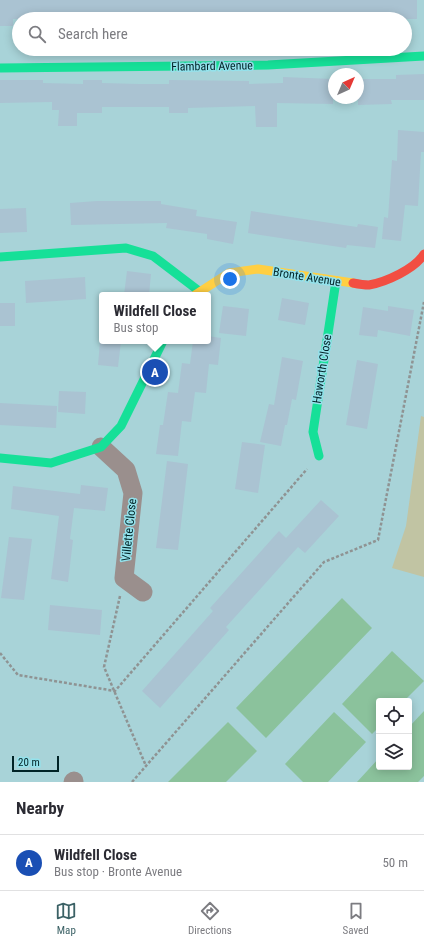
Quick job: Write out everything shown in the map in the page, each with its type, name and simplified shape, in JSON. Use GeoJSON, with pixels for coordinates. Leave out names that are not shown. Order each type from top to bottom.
{"type":"FeatureCollection","features":[{"type":"Feature","properties":{"kind":"street","name":"Flambard Avenue"},"geometry":{"type":"LineString","coordinates":[[0,68],[268,65],[424,56]]}},
{"type":"Feature","properties":{"kind":"street"},"geometry":{"type":"LineString","coordinates":[[0,257],[126,248],[153,256],[196,292]]}},
{"type":"Feature","properties":{"kind":"street","name":"Bronte Avenue"},"geometry":{"type":"LineString","coordinates":[[199,292],[229,273],[258,269],[288,272],[367,285],[386,281],[422,258]]}},
{"type":"Feature","properties":{"kind":"street","name":"Haworth Close"},"geometry":{"type":"LineString","coordinates":[[319,456],[313,432],[336,281]]}},
{"type":"Feature","properties":{"kind":"street"},"geometry":{"type":"LineString","coordinates":[[0,458],[51,463],[101,448],[120,426],[161,344]]}},
{"type":"Feature","properties":{"kind":"street","name":"Villette Close"},"geometry":{"type":"LineString","coordinates":[[101,448],[126,470],[133,493],[124,578],[143,592]]}},
{"type":"Feature","properties":{"kind":"path"},"geometry":{"type":"LineString","coordinates":[[132,782],[324,562],[378,540],[424,302]]}},
{"type":"Feature","properties":{"kind":"path"},"geometry":{"type":"LineString","coordinates":[[115,691],[319,456]]}},
{"type":"Feature","properties":{"kind":"path"},"geometry":{"type":"LineString","coordinates":[[124,578],[104,667],[146,766]]}},
{"type":"Feature","properties":{"kind":"path"},"geometry":{"type":"LineString","coordinates":[[0,652],[18,676],[115,691]]}},
{"type":"Feature","properties":{"kind":"shaded area"},"geometry":{"type":"Polygon","coordinates":[[[421,416],[424,417],[424,577],[392,568],[406,526],[421,416]]]}},
{"type":"Feature","properties":{"kind":"shaded area"},"geometry":{"type":"Polygon","coordinates":[[[342,598],[372,628],[266,738],[236,708],[342,598]]]}},
{"type":"Feature","properties":{"kind":"shaded area"},"geometry":{"type":"Polygon","coordinates":[[[392,651],[424,681],[407,698],[376,698],[376,730],[372,734],[342,704],[392,651]]]}},
{"type":"Feature","properties":{"kind":"shaded area"},"geometry":{"type":"Polygon","coordinates":[[[424,711],[424,776],[418,782],[357,782],[376,761],[376,770],[412,770],[412,724],[424,711]]]}},
{"type":"Feature","properties":{"kind":"shaded area"},"geometry":{"type":"Polygon","coordinates":[[[334,712],[366,742],[328,782],[303,782],[285,764],[334,712]]]}},
{"type":"Feature","properties":{"kind":"shaded area"},"geometry":{"type":"Polygon","coordinates":[[[228,722],[257,751],[226,782],[168,782],[228,722]]]}},
{"type":"Feature","properties":{"kind":"building"},"geometry":{"type":"Polygon","coordinates":[[[0,0],[417,0],[417,19],[412,19],[412,12],[12,12],[12,26],[0,26],[0,0]]]}},
{"type":"Feature","properties":{"kind":"building"},"geometry":{"type":"Polygon","coordinates":[[[424,74],[424,100],[391,100],[392,104],[358,105],[364,104],[364,79],[396,79],[396,75],[424,74]]]}},
{"type":"Feature","properties":{"kind":"building"},"geometry":{"type":"Polygon","coordinates":[[[283,77],[328,79],[328,104],[277,103],[277,127],[256,127],[255,106],[188,108],[188,113],[169,113],[169,107],[102,107],[102,113],[77,113],[77,126],[58,126],[59,110],[52,110],[52,102],[0,103],[0,80],[43,80],[43,83],[83,84],[83,80],[102,80],[102,83],[139,84],[169,84],[169,80],[249,81],[249,84],[283,83],[283,77]]]}},
{"type":"Feature","properties":{"kind":"building"},"geometry":{"type":"Polygon","coordinates":[[[398,130],[424,132],[424,152],[421,152],[418,206],[405,205],[401,241],[382,239],[384,217],[388,218],[392,160],[397,161],[398,130]]]}},
{"type":"Feature","properties":{"kind":"building"},"geometry":{"type":"Polygon","coordinates":[[[97,201],[161,201],[161,204],[197,210],[196,216],[237,222],[233,244],[207,239],[207,234],[166,228],[167,223],[71,225],[70,203],[97,201]]]}},
{"type":"Feature","properties":{"kind":"building"},"geometry":{"type":"Polygon","coordinates":[[[26,208],[27,232],[0,233],[0,209],[26,208]]]}},
{"type":"Feature","properties":{"kind":"building"},"geometry":{"type":"Polygon","coordinates":[[[251,211],[357,227],[358,224],[378,227],[375,248],[347,245],[346,248],[248,233],[251,211]]]}},
{"type":"Feature","properties":{"kind":"building"},"geometry":{"type":"Polygon","coordinates":[[[127,271],[151,274],[149,292],[124,292],[127,271]]]}},
{"type":"Feature","properties":{"kind":"building"},"geometry":{"type":"Polygon","coordinates":[[[85,277],[86,299],[26,303],[25,281],[85,277]]]}},
{"type":"Feature","properties":{"kind":"building"},"geometry":{"type":"Polygon","coordinates":[[[282,298],[309,303],[305,325],[278,320],[282,298]]]}},
{"type":"Feature","properties":{"kind":"building"},"geometry":{"type":"Polygon","coordinates":[[[0,303],[15,303],[15,326],[0,326],[0,303]]]}},
{"type":"Feature","properties":{"kind":"building"},"geometry":{"type":"Polygon","coordinates":[[[223,306],[249,309],[246,336],[219,333],[223,306]]]}},
{"type":"Feature","properties":{"kind":"building"},"geometry":{"type":"Polygon","coordinates":[[[388,306],[414,310],[410,336],[378,330],[377,337],[359,335],[363,307],[388,311],[388,306]]]}},
{"type":"Feature","properties":{"kind":"building"},"geometry":{"type":"Polygon","coordinates":[[[211,336],[221,338],[218,365],[209,364],[206,393],[195,392],[191,422],[182,421],[178,456],[156,454],[160,425],[163,425],[168,392],[178,393],[182,363],[190,364],[193,344],[211,344],[211,336]]]}},
{"type":"Feature","properties":{"kind":"building"},"geometry":{"type":"Polygon","coordinates":[[[100,344],[121,344],[118,367],[98,365],[100,344]]]}},
{"type":"Feature","properties":{"kind":"building"},"geometry":{"type":"Polygon","coordinates":[[[282,357],[303,361],[296,400],[292,399],[281,446],[260,442],[269,404],[274,405],[282,357]]]}},
{"type":"Feature","properties":{"kind":"building"},"geometry":{"type":"Polygon","coordinates":[[[357,360],[378,364],[367,429],[346,425],[357,360]]]}},
{"type":"Feature","properties":{"kind":"building"},"geometry":{"type":"Polygon","coordinates":[[[59,391],[86,392],[85,414],[58,412],[59,391]]]}},
{"type":"Feature","properties":{"kind":"building"},"geometry":{"type":"Polygon","coordinates":[[[0,403],[57,406],[56,428],[0,425],[0,403]]]}},
{"type":"Feature","properties":{"kind":"building"},"geometry":{"type":"Polygon","coordinates":[[[242,442],[265,445],[258,493],[235,489],[242,442]]]}},
{"type":"Feature","properties":{"kind":"building"},"geometry":{"type":"Polygon","coordinates":[[[167,461],[188,464],[178,550],[156,548],[167,461]]]}},
{"type":"Feature","properties":{"kind":"building"},"geometry":{"type":"Polygon","coordinates":[[[81,485],[108,488],[105,511],[74,508],[70,539],[73,540],[68,582],[51,579],[59,516],[11,509],[13,486],[80,494],[81,485]]]}},
{"type":"Feature","properties":{"kind":"building"},"geometry":{"type":"Polygon","coordinates":[[[321,500],[339,516],[305,553],[298,547],[226,627],[229,630],[160,708],[142,691],[213,611],[210,608],[279,531],[286,538],[321,500]]]}},
{"type":"Feature","properties":{"kind":"building"},"geometry":{"type":"Polygon","coordinates":[[[9,537],[32,539],[24,600],[1,598],[9,537]]]}},
{"type":"Feature","properties":{"kind":"building"},"geometry":{"type":"Polygon","coordinates":[[[50,605],[102,610],[100,635],[48,630],[50,605]]]}},
{"type":"Feature","properties":{"kind":"traffic: fast"},"geometry":{"type":"LineString","coordinates":[[0,68],[268,65],[424,56]]}},
{"type":"Feature","properties":{"kind":"traffic: fast"},"geometry":{"type":"LineString","coordinates":[[0,257],[126,248],[153,256],[199,291]]}},
{"type":"Feature","properties":{"kind":"traffic: fast"},"geometry":{"type":"LineString","coordinates":[[319,456],[313,432],[336,281]]}},
{"type":"Feature","properties":{"kind":"traffic: fast"},"geometry":{"type":"LineString","coordinates":[[0,458],[51,463],[101,447],[121,426],[162,344]]}},
{"type":"Feature","properties":{"kind":"traffic: slow"},"geometry":{"type":"LineString","coordinates":[[200,292],[229,273],[258,269],[353,283]]}},
{"type":"Feature","properties":{"kind":"traffic: jam"},"geometry":{"type":"LineString","coordinates":[[353,283],[369,285],[392,278],[414,265],[424,254]]}},
{"type":"Feature","properties":{"kind":"place","name":"Wildfell Close"},"geometry":{"type":"Point","coordinates":[155,372]}}]}
